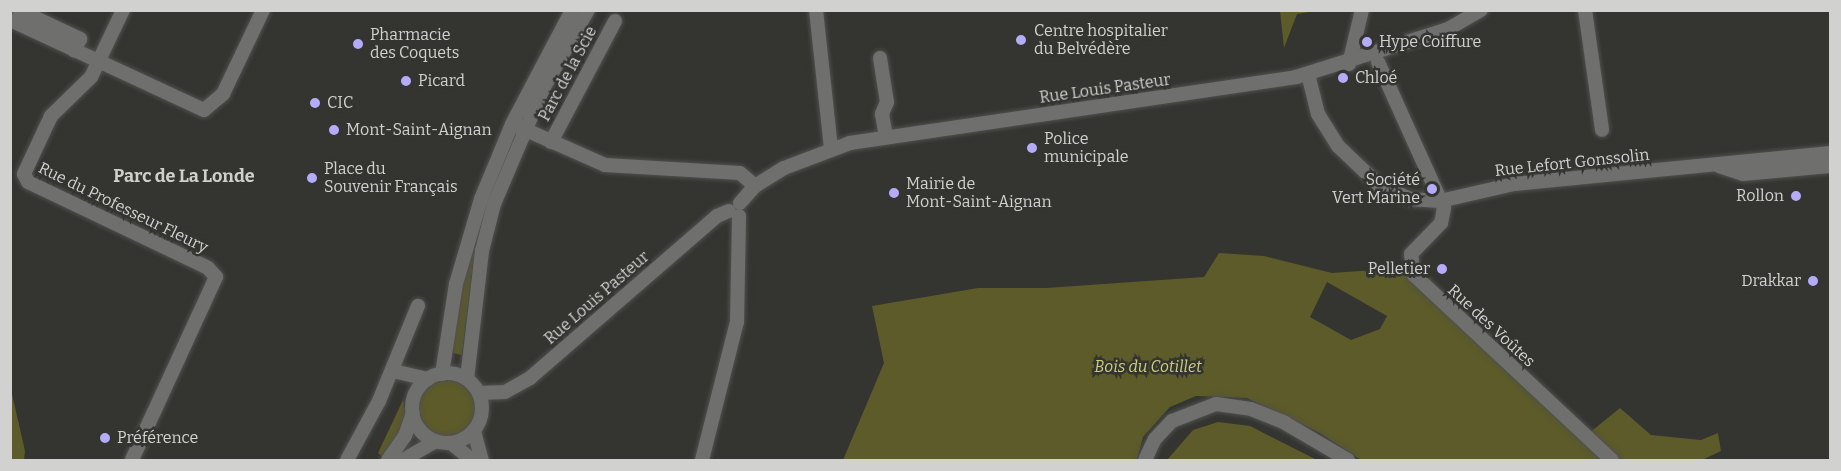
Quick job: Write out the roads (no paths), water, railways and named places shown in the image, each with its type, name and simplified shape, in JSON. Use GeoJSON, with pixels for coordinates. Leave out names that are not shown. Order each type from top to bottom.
{"type":"FeatureCollection","features":[{"type":"Feature","properties":{"kind":"street"},"geometry":{"type":"LineString","coordinates":[[19,10],[80,39],[74,51]]}},
{"type":"Feature","properties":{"kind":"street"},"geometry":{"type":"LineString","coordinates":[[98,62],[123,10]]}},
{"type":"Feature","properties":{"kind":"street"},"geometry":{"type":"LineString","coordinates":[[10,20],[190,107],[209,108],[223,94],[263,10]]}},
{"type":"Feature","properties":{"kind":"street"},"geometry":{"type":"LineString","coordinates":[[442,374],[464,253],[518,127],[572,10]]}},
{"type":"Feature","properties":{"kind":"street"},"geometry":{"type":"LineString","coordinates":[[467,380],[488,227],[518,127],[588,10]]}},
{"type":"Feature","properties":{"kind":"street"},"geometry":{"type":"LineString","coordinates":[[816,10],[831,148]]}},
{"type":"Feature","properties":{"kind":"street","name":"Rue Louis Pasteur"},"geometry":{"type":"LineString","coordinates":[[479,393],[505,392],[530,378],[717,216],[736,210],[755,186],[831,148],[886,137],[1308,74],[1349,64],[1448,29],[1481,10]]}},
{"type":"Feature","properties":{"kind":"street"},"geometry":{"type":"LineString","coordinates":[[1585,10],[1602,129]]}},
{"type":"Feature","properties":{"kind":"street"},"geometry":{"type":"LineString","coordinates":[[1349,64],[1361,14]]}},
{"type":"Feature","properties":{"kind":"street","name":"Parc de la Scie"},"geometry":{"type":"LineString","coordinates":[[550,142],[615,21]]}},
{"type":"Feature","properties":{"kind":"street"},"geometry":{"type":"LineString","coordinates":[[880,58],[887,102],[882,114],[886,137]]}},
{"type":"Feature","properties":{"kind":"street","name":"Rue du Professeur Fleury"},"geometry":{"type":"LineString","coordinates":[[98,62],[89,81],[51,117],[24,178],[208,268],[216,276],[212,295],[132,460]]}},
{"type":"Feature","properties":{"kind":"street"},"geometry":{"type":"LineString","coordinates":[[1378,62],[1440,201]]}},
{"type":"Feature","properties":{"kind":"street","name":"Rue Lefort Gonssolin"},"geometry":{"type":"LineString","coordinates":[[1308,74],[1318,114],[1329,134],[1370,178],[1402,197],[1440,201],[1514,184],[1830,153]]}},
{"type":"Feature","properties":{"kind":"street"},"geometry":{"type":"LineString","coordinates":[[518,127],[605,165],[740,173],[755,186]]}},
{"type":"Feature","properties":{"kind":"street","name":"Rue Lefort Gonssolin"},"geometry":{"type":"LineString","coordinates":[[1717,165],[1743,174],[1830,166]]}},
{"type":"Feature","properties":{"kind":"street","name":"Rue des Voûtes"},"geometry":{"type":"LineString","coordinates":[[1440,201],[1442,223],[1411,254],[1414,275],[1612,460]]}},
{"type":"Feature","properties":{"kind":"street"},"geometry":{"type":"LineString","coordinates":[[702,460],[737,322],[736,210]]}},
{"type":"Feature","properties":{"kind":"street"},"geometry":{"type":"LineString","coordinates":[[347,460],[393,371],[418,306]]}},
{"type":"Feature","properties":{"kind":"street"},"geometry":{"type":"LineString","coordinates":[[393,371],[407,378],[428,380]]}},
{"type":"Feature","properties":{"kind":"street"},"geometry":{"type":"LineString","coordinates":[[415,395],[428,380],[442,374],[467,380],[479,393],[482,412],[474,430],[451,443]]}},
{"type":"Feature","properties":{"kind":"street"},"geometry":{"type":"LineString","coordinates":[[388,460],[409,430],[413,413],[415,395],[407,378]]}},
{"type":"Feature","properties":{"kind":"street"},"geometry":{"type":"LineString","coordinates":[[1145,460],[1155,440],[1172,421],[1216,404],[1251,410],[1285,423],[1348,460]]}},
{"type":"Feature","properties":{"kind":"street"},"geometry":{"type":"LineString","coordinates":[[413,413],[421,430],[436,441],[451,443],[472,460]]}},
{"type":"Feature","properties":{"kind":"street"},"geometry":{"type":"LineString","coordinates":[[474,430],[482,460]]}},
{"type":"Feature","properties":{"kind":"street"},"geometry":{"type":"LineString","coordinates":[[403,460],[436,441]]}},
{"type":"Feature","properties":{"kind":"place","name":"Centre hospitalier du Belvédère"},"geometry":{"type":"Point","coordinates":[1021,40]}},
{"type":"Feature","properties":{"kind":"place","name":"Hype Coiffure"},"geometry":{"type":"Point","coordinates":[1367,42]}},
{"type":"Feature","properties":{"kind":"place","name":"Pharmacie des Coquets"},"geometry":{"type":"Point","coordinates":[358,44]}},
{"type":"Feature","properties":{"kind":"place","name":"Chloé"},"geometry":{"type":"Point","coordinates":[1343,78]}},
{"type":"Feature","properties":{"kind":"place","name":"Picard"},"geometry":{"type":"Point","coordinates":[406,81]}},
{"type":"Feature","properties":{"kind":"place","name":"CIC"},"geometry":{"type":"Point","coordinates":[315,103]}},
{"type":"Feature","properties":{"kind":"place","name":"Mont-Saint-Aignan"},"geometry":{"type":"Point","coordinates":[334,130]}},
{"type":"Feature","properties":{"kind":"place","name":"Police municipale"},"geometry":{"type":"Point","coordinates":[1032,148]}},
{"type":"Feature","properties":{"kind":"place","name":"Place du Souvenir Français"},"geometry":{"type":"Point","coordinates":[312,178]}},
{"type":"Feature","properties":{"kind":"place","name":"Société Vert Marine"},"geometry":{"type":"Point","coordinates":[1432,189]}},
{"type":"Feature","properties":{"kind":"place","name":"Mairie de Mont-Saint-Aignan"},"geometry":{"type":"Point","coordinates":[894,193]}},
{"type":"Feature","properties":{"kind":"place","name":"Rollon"},"geometry":{"type":"Point","coordinates":[1796,196]}},
{"type":"Feature","properties":{"kind":"place","name":"Pelletier"},"geometry":{"type":"Point","coordinates":[1442,269]}},
{"type":"Feature","properties":{"kind":"place","name":"Drakkar"},"geometry":{"type":"Point","coordinates":[1813,281]}},
{"type":"Feature","properties":{"kind":"place","name":"Préférence"},"geometry":{"type":"Point","coordinates":[105,438]}},
{"type":"Feature","properties":{"kind":"district","name":"Parc de La Londe"},"geometry":{"type":"Point","coordinates":[184,176]}},
{"type":"Feature","properties":{"kind":"park label","name":"Bois du Cotillet"},"geometry":{"type":"Point","coordinates":[1148,367]}}]}
